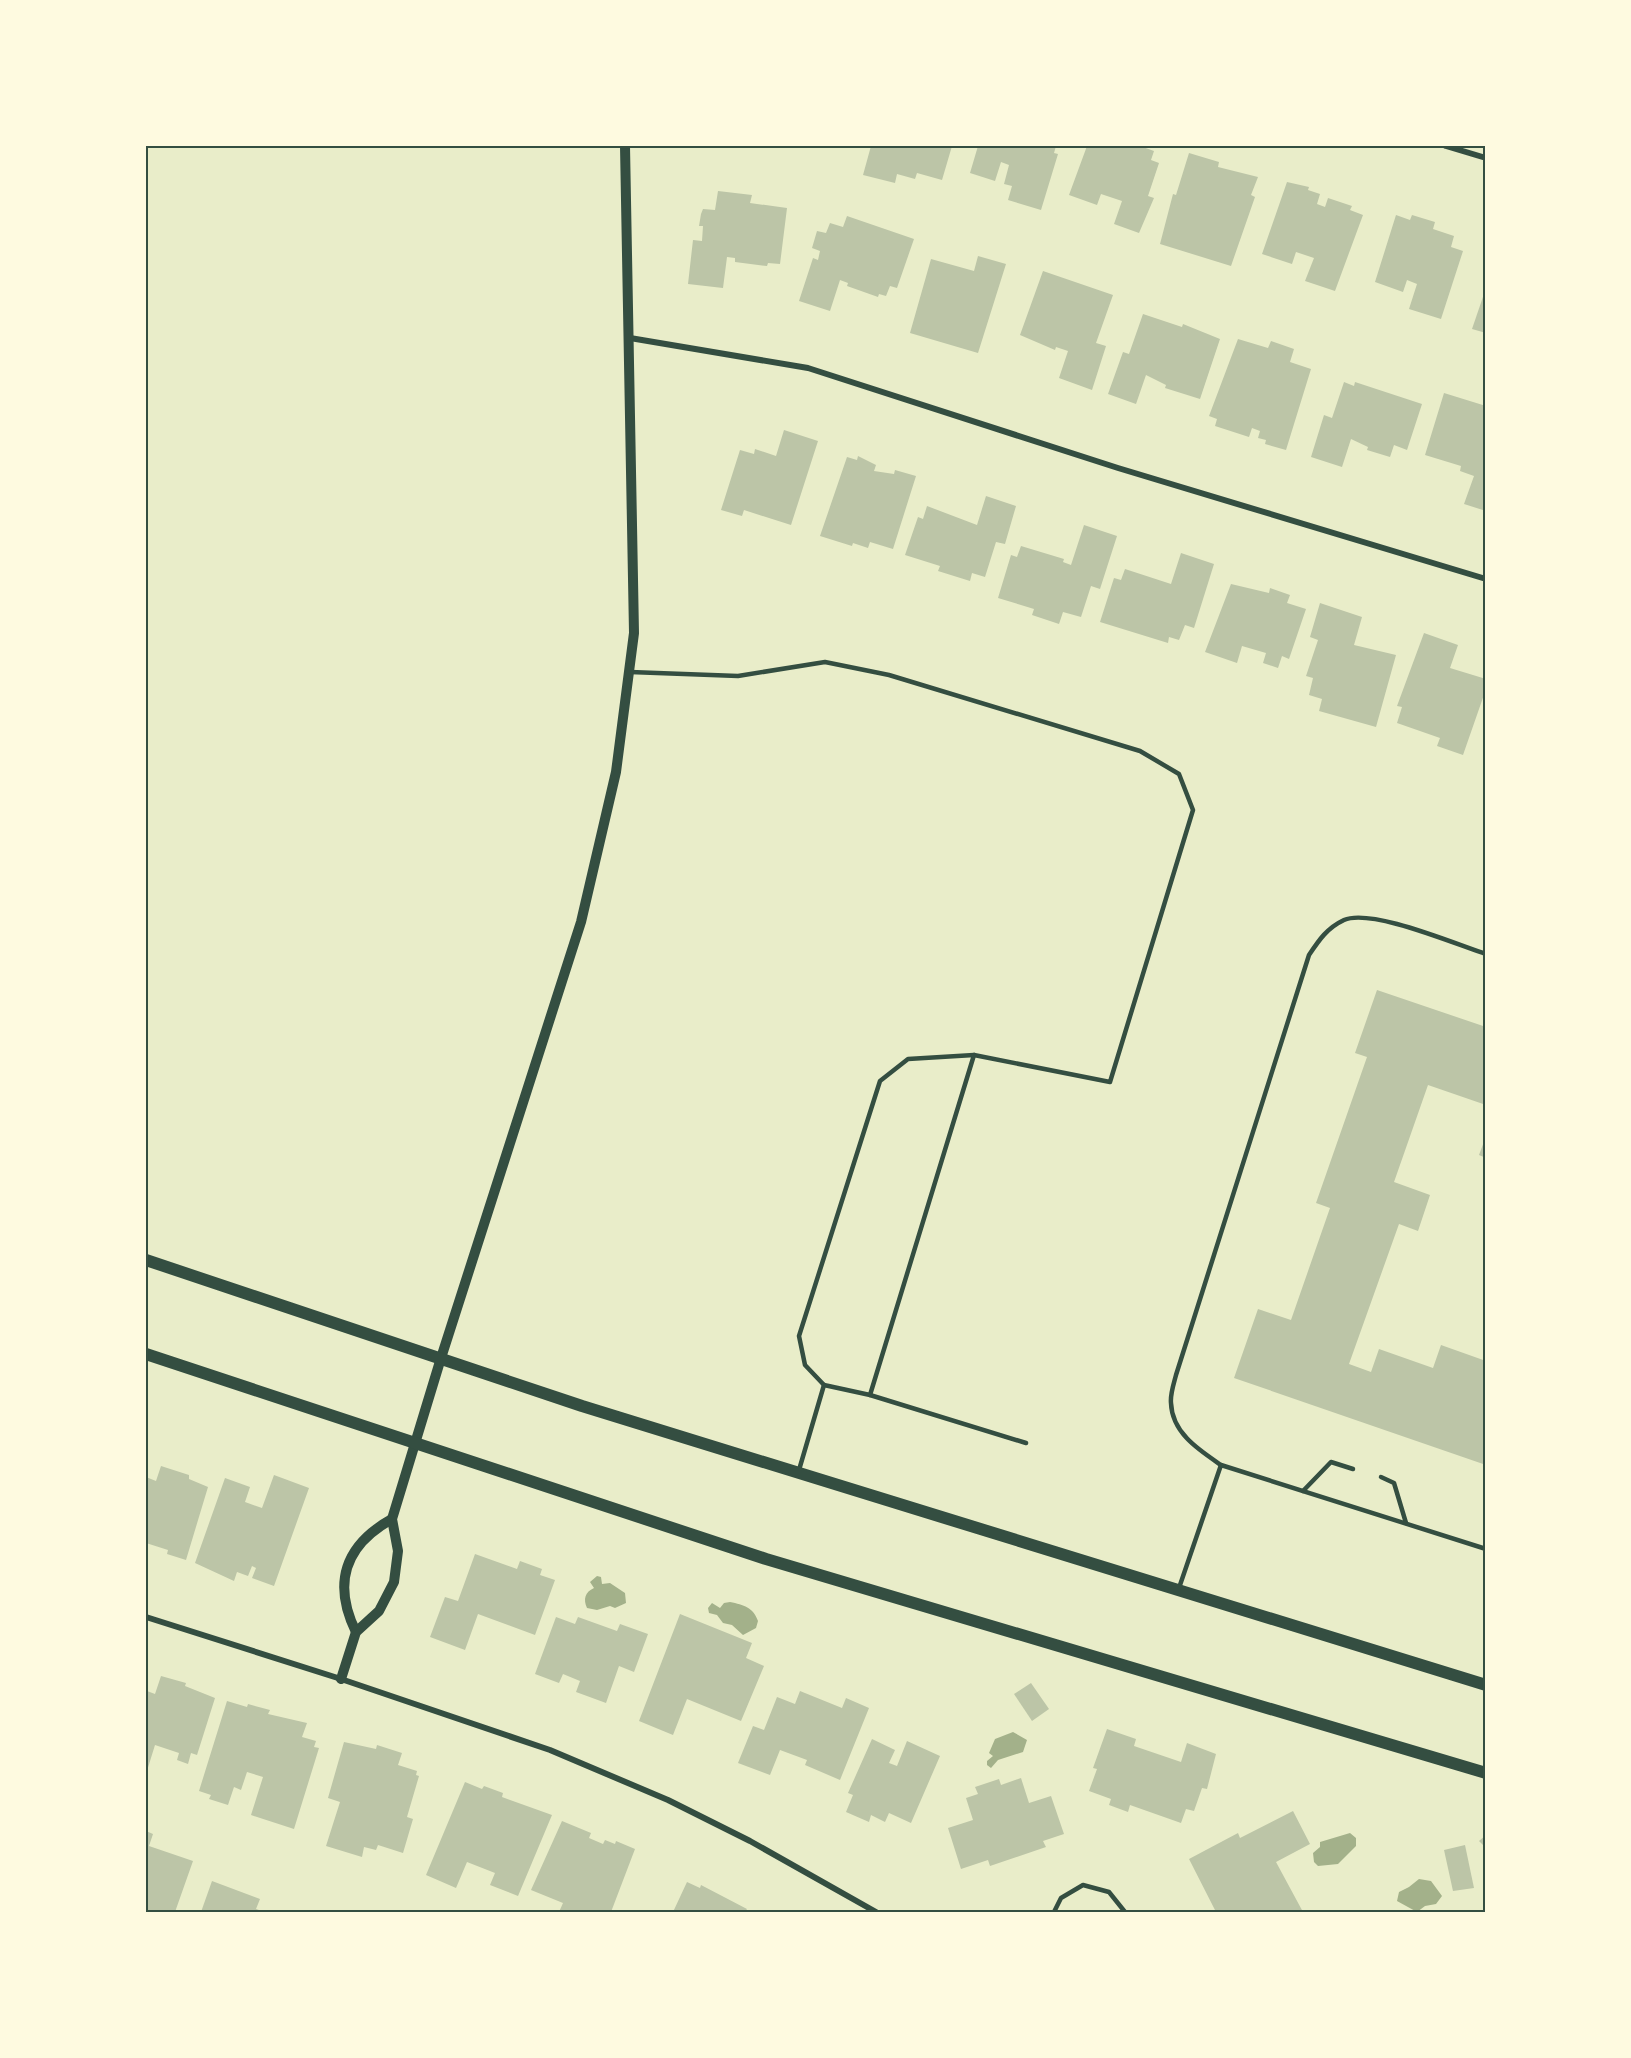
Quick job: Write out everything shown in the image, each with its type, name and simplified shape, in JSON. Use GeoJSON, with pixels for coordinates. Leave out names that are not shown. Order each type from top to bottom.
{"type":"FeatureCollection","features":[{"type":"Feature","properties":{"kind":"main road"},"geometry":{"type":"LineString","coordinates":[[146,1260],[582,1406],[1485,1686]]}},
{"type":"Feature","properties":{"kind":"main road"},"geometry":{"type":"LineString","coordinates":[[146,1354],[765,1559],[1485,1773]]}},
{"type":"Feature","properties":{"kind":"street"},"geometry":{"type":"LineString","coordinates":[[340,1678],[356,1632],[379,1611],[394,1582],[398,1551],[393,1519],[417,1445],[441,1358],[581,922],[616,772],[633,633],[630,338],[625,146]]}},
{"type":"Feature","properties":{"kind":"street"},"geometry":{"type":"LineString","coordinates":[[1446,146],[1485,158]]}},
{"type":"Feature","properties":{"kind":"street"},"geometry":{"type":"LineString","coordinates":[[630,338],[808,368],[1118,468],[1485,579]]}},
{"type":"Feature","properties":{"kind":"street"},"geometry":{"type":"LineString","coordinates":[[356,1632],[346,1612],[343,1590],[347,1567],[357,1547],[373,1530],[393,1519]]}},
{"type":"Feature","properties":{"kind":"street"},"geometry":{"type":"LineString","coordinates":[[146,1617],[340,1678],[550,1750],[668,1800],[750,1841],[876,1912]]}},
{"type":"Feature","properties":{"kind":"lane"},"geometry":{"type":"LineString","coordinates":[[630,672],[738,676],[825,662],[889,675],[1140,751],[1179,774],[1193,810],[1110,1082],[974,1055],[908,1059],[880,1081],[799,1336],[805,1365],[824,1385],[870,1395],[1026,1443]]}},
{"type":"Feature","properties":{"kind":"lane"},"geometry":{"type":"LineString","coordinates":[[1485,954],[1375,917],[1346,919],[1324,932],[1309,955],[1176,1375],[1170,1404],[1179,1430],[1195,1448],[1221,1465],[1485,1549]]}},
{"type":"Feature","properties":{"kind":"lane"},"geometry":{"type":"LineString","coordinates":[[870,1395],[974,1055]]}},
{"type":"Feature","properties":{"kind":"lane"},"geometry":{"type":"LineString","coordinates":[[798,1473],[824,1385]]}},
{"type":"Feature","properties":{"kind":"lane"},"geometry":{"type":"LineString","coordinates":[[1302,1491],[1331,1462],[1353,1469]]}},
{"type":"Feature","properties":{"kind":"lane"},"geometry":{"type":"LineString","coordinates":[[1178,1590],[1221,1465]]}},
{"type":"Feature","properties":{"kind":"lane"},"geometry":{"type":"LineString","coordinates":[[1381,1477],[1394,1482],[1406,1523]]}},
{"type":"Feature","properties":{"kind":"lane"},"geometry":{"type":"LineString","coordinates":[[1054,1912],[1060,1898],[1083,1885],[1109,1892],[1125,1912]]}},
{"type":"Feature","properties":{"kind":"shaded area"},"geometry":{"type":"Polygon","coordinates":[[[597,1576],[601,1577],[602,1584],[610,1583],[625,1593],[626,1603],[615,1608],[610,1606],[597,1610],[587,1608],[586,1596],[594,1588],[590,1582],[597,1576]]]}},
{"type":"Feature","properties":{"kind":"shaded area"},"geometry":{"type":"Polygon","coordinates":[[[730,1602],[751,1610],[758,1621],[756,1628],[743,1635],[732,1625],[723,1623],[717,1615],[709,1613],[708,1608],[712,1603],[720,1608],[724,1603],[730,1602]]]}},
{"type":"Feature","properties":{"kind":"shaded area"},"geometry":{"type":"Polygon","coordinates":[[[1013,1732],[1027,1740],[1023,1752],[998,1760],[991,1768],[987,1765],[987,1761],[993,1756],[989,1753],[995,1739],[1013,1732]]]}},
{"type":"Feature","properties":{"kind":"shaded area"},"geometry":{"type":"Polygon","coordinates":[[[1350,1833],[1356,1838],[1356,1846],[1338,1864],[1318,1866],[1314,1862],[1313,1853],[1320,1847],[1320,1842],[1350,1833]]]}},
{"type":"Feature","properties":{"kind":"shaded area"},"geometry":{"type":"Polygon","coordinates":[[[1419,1879],[1431,1881],[1442,1896],[1436,1904],[1425,1906],[1417,1912],[1397,1901],[1399,1892],[1419,1879]]]}},
{"type":"Feature","properties":{"kind":"building"},"geometry":{"type":"Polygon","coordinates":[[[871,146],[952,146],[942,180],[917,173],[915,179],[897,174],[895,183],[863,175],[871,146]]]}},
{"type":"Feature","properties":{"kind":"building"},"geometry":{"type":"Polygon","coordinates":[[[978,146],[1056,146],[1054,153],[1058,154],[1041,210],[1008,200],[1012,186],[1004,184],[1009,165],[1001,162],[995,181],[970,173],[978,146]]]}},
{"type":"Feature","properties":{"kind":"building"},"geometry":{"type":"Polygon","coordinates":[[[1087,146],[1140,146],[1154,151],[1151,160],[1159,163],[1148,196],[1154,198],[1139,233],[1114,224],[1122,201],[1101,194],[1097,205],[1069,195],[1087,146]]]}},
{"type":"Feature","properties":{"kind":"building"},"geometry":{"type":"Polygon","coordinates":[[[1189,153],[1219,162],[1218,167],[1258,177],[1251,195],[1255,197],[1231,266],[1160,244],[1173,194],[1176,195],[1189,153]]]}},
{"type":"Feature","properties":{"kind":"building"},"geometry":{"type":"Polygon","coordinates":[[[1287,182],[1309,187],[1308,190],[1320,194],[1317,204],[1325,207],[1328,198],[1352,206],[1350,210],[1363,215],[1335,291],[1305,281],[1314,258],[1296,252],[1292,264],[1262,254],[1287,182]]]}},
{"type":"Feature","properties":{"kind":"building"},"geometry":{"type":"Polygon","coordinates":[[[718,191],[752,195],[750,203],[787,208],[780,264],[768,263],[767,266],[735,262],[735,258],[727,257],[723,288],[688,284],[693,240],[702,241],[703,226],[699,226],[701,214],[703,209],[715,210],[718,191]]]}},
{"type":"Feature","properties":{"kind":"building"},"geometry":{"type":"Polygon","coordinates":[[[1396,215],[1410,220],[1412,215],[1435,222],[1433,229],[1454,236],[1451,247],[1463,251],[1441,319],[1409,309],[1417,284],[1407,280],[1403,292],[1375,282],[1396,215]]]}},
{"type":"Feature","properties":{"kind":"building"},"geometry":{"type":"Polygon","coordinates":[[[847,216],[914,239],[897,288],[890,286],[886,296],[879,294],[878,297],[847,286],[848,283],[840,280],[830,311],[799,301],[813,258],[818,260],[820,251],[812,248],[817,231],[826,233],[830,223],[843,227],[847,216]]]}},
{"type":"Feature","properties":{"kind":"building"},"geometry":{"type":"Polygon","coordinates":[[[978,256],[1006,264],[978,353],[910,333],[931,259],[974,271],[978,256]]]}},
{"type":"Feature","properties":{"kind":"building"},"geometry":{"type":"Polygon","coordinates":[[[1043,271],[1113,295],[1096,343],[1106,346],[1092,390],[1059,378],[1068,351],[1056,347],[1055,350],[1020,335],[1043,271]]]}},
{"type":"Feature","properties":{"kind":"building"},"geometry":{"type":"Polygon","coordinates":[[[1486,288],[1486,333],[1472,329],[1486,288]]]}},
{"type":"Feature","properties":{"kind":"building"},"geometry":{"type":"Polygon","coordinates":[[[1143,314],[1182,327],[1183,324],[1220,339],[1200,399],[1165,388],[1166,385],[1146,375],[1136,404],[1108,394],[1123,352],[1129,354],[1143,314]]]}},
{"type":"Feature","properties":{"kind":"building"},"geometry":{"type":"Polygon","coordinates":[[[1238,339],[1268,348],[1271,341],[1294,349],[1290,362],[1311,369],[1286,450],[1265,444],[1266,440],[1258,438],[1260,431],[1252,428],[1249,437],[1215,426],[1217,419],[1209,416],[1238,339]]]}},
{"type":"Feature","properties":{"kind":"building"},"geometry":{"type":"Polygon","coordinates":[[[1344,382],[1354,386],[1355,382],[1422,404],[1407,450],[1394,445],[1390,457],[1367,450],[1368,447],[1351,439],[1342,467],[1311,457],[1324,415],[1332,418],[1344,382]]]}},
{"type":"Feature","properties":{"kind":"building"},"geometry":{"type":"Polygon","coordinates":[[[1444,393],[1486,406],[1486,511],[1464,504],[1474,476],[1460,471],[1461,466],[1425,455],[1444,393]]]}},
{"type":"Feature","properties":{"kind":"building"},"geometry":{"type":"Polygon","coordinates":[[[784,430],[818,441],[791,525],[744,510],[742,516],[721,510],[740,450],[754,454],[755,449],[776,456],[784,430]]]}},
{"type":"Feature","properties":{"kind":"building"},"geometry":{"type":"Polygon","coordinates":[[[858,456],[876,465],[874,471],[894,474],[895,470],[916,476],[893,549],[870,542],[868,548],[853,543],[852,546],[820,536],[847,457],[857,460],[858,456]]]}},
{"type":"Feature","properties":{"kind":"building"},"geometry":{"type":"Polygon","coordinates":[[[986,496],[1016,506],[1005,544],[996,542],[985,577],[972,573],[970,581],[938,571],[940,566],[905,555],[918,517],[923,519],[927,506],[977,525],[986,496]]]}},
{"type":"Feature","properties":{"kind":"building"},"geometry":{"type":"Polygon","coordinates":[[[1084,525],[1117,536],[1100,589],[1091,586],[1081,617],[1063,612],[1059,624],[1032,615],[1034,609],[998,598],[1011,555],[1017,557],[1021,546],[1064,559],[1063,562],[1071,565],[1084,525]]]}},
{"type":"Feature","properties":{"kind":"building"},"geometry":{"type":"Polygon","coordinates":[[[1181,553],[1214,564],[1194,628],[1185,625],[1179,640],[1169,637],[1168,643],[1100,622],[1114,578],[1121,580],[1125,569],[1171,584],[1181,553]]]}},
{"type":"Feature","properties":{"kind":"building"},"geometry":{"type":"Polygon","coordinates":[[[1231,584],[1269,593],[1270,588],[1290,595],[1287,603],[1306,609],[1289,659],[1282,656],[1278,668],[1263,663],[1266,653],[1242,646],[1237,663],[1205,652],[1231,584]]]}},
{"type":"Feature","properties":{"kind":"building"},"geometry":{"type":"Polygon","coordinates":[[[1320,603],[1362,617],[1354,645],[1396,655],[1376,727],[1319,711],[1322,699],[1309,695],[1313,678],[1306,676],[1318,640],[1310,637],[1320,603]]]}},
{"type":"Feature","properties":{"kind":"building"},"geometry":{"type":"Polygon","coordinates":[[[1424,633],[1458,645],[1450,668],[1486,679],[1486,689],[1463,755],[1437,746],[1440,738],[1397,723],[1402,707],[1397,706],[1424,633]]]}},
{"type":"Feature","properties":{"kind":"building"},"geometry":{"type":"Polygon","coordinates":[[[1377,990],[1486,1027],[1486,1105],[1428,1085],[1394,1182],[1430,1195],[1418,1231],[1399,1224],[1349,1364],[1371,1372],[1379,1349],[1433,1368],[1441,1345],[1486,1361],[1486,1465],[1234,1378],[1258,1309],[1291,1320],[1330,1208],[1316,1203],[1367,1057],[1355,1053],[1377,990]]]}},
{"type":"Feature","properties":{"kind":"building"},"geometry":{"type":"Polygon","coordinates":[[[1486,1139],[1486,1158],[1479,1155],[1486,1139]]]}},
{"type":"Feature","properties":{"kind":"building"},"geometry":{"type":"Polygon","coordinates":[[[161,1466],[189,1475],[189,1479],[208,1487],[186,1560],[167,1554],[168,1550],[146,1543],[146,1477],[156,1481],[161,1466]]]}},
{"type":"Feature","properties":{"kind":"building"},"geometry":{"type":"Polygon","coordinates":[[[274,1475],[309,1488],[274,1586],[252,1578],[256,1568],[252,1566],[248,1576],[237,1572],[234,1581],[195,1563],[225,1478],[250,1487],[245,1502],[262,1508],[274,1475]]]}},
{"type":"Feature","properties":{"kind":"building"},"geometry":{"type":"Polygon","coordinates":[[[475,1554],[517,1569],[520,1561],[542,1569],[540,1575],[555,1580],[535,1635],[478,1614],[465,1650],[430,1637],[445,1597],[458,1601],[475,1554]]]}},
{"type":"Feature","properties":{"kind":"building"},"geometry":{"type":"Polygon","coordinates":[[[680,1614],[752,1643],[746,1658],[764,1666],[741,1721],[687,1699],[673,1735],[639,1721],[680,1614]]]}},
{"type":"Feature","properties":{"kind":"building"},"geometry":{"type":"Polygon","coordinates":[[[556,1617],[575,1624],[578,1617],[617,1631],[620,1624],[648,1634],[634,1672],[619,1666],[606,1703],[576,1692],[580,1681],[563,1674],[559,1683],[535,1674],[556,1617]]]}},
{"type":"Feature","properties":{"kind":"building"},"geometry":{"type":"Polygon","coordinates":[[[161,1676],[186,1683],[185,1686],[215,1698],[197,1755],[191,1753],[188,1764],[177,1760],[179,1753],[155,1745],[146,1774],[146,1686],[147,1691],[155,1694],[161,1676]]]}},
{"type":"Feature","properties":{"kind":"building"},"geometry":{"type":"Polygon","coordinates":[[[1031,1683],[1049,1709],[1032,1721],[1014,1694],[1031,1683]]]}},
{"type":"Feature","properties":{"kind":"building"},"geometry":{"type":"Polygon","coordinates":[[[800,1691],[842,1708],[846,1698],[869,1708],[840,1780],[805,1765],[807,1760],[780,1750],[770,1775],[738,1763],[753,1726],[764,1730],[777,1697],[795,1704],[800,1691]]]}},
{"type":"Feature","properties":{"kind":"building"},"geometry":{"type":"Polygon","coordinates":[[[227,1701],[270,1710],[268,1714],[307,1723],[302,1737],[316,1741],[314,1747],[319,1748],[294,1829],[251,1815],[263,1777],[247,1772],[241,1790],[234,1787],[228,1805],[209,1799],[211,1795],[199,1791],[227,1701]]]}},
{"type":"Feature","properties":{"kind":"building"},"geometry":{"type":"Polygon","coordinates":[[[1107,1729],[1136,1739],[1134,1746],[1181,1762],[1187,1743],[1216,1754],[1207,1789],[1202,1788],[1194,1811],[1186,1809],[1181,1823],[1130,1805],[1128,1812],[1109,1805],[1111,1799],[1089,1791],[1097,1769],[1093,1768],[1107,1729]]]}},
{"type":"Feature","properties":{"kind":"building"},"geometry":{"type":"Polygon","coordinates":[[[872,1739],[895,1750],[889,1763],[897,1766],[907,1741],[940,1756],[911,1823],[889,1813],[885,1822],[871,1815],[869,1822],[846,1812],[853,1795],[848,1793],[872,1739]]]}},
{"type":"Feature","properties":{"kind":"building"},"geometry":{"type":"Polygon","coordinates":[[[344,1742],[376,1749],[377,1745],[402,1753],[398,1765],[417,1771],[416,1775],[419,1776],[407,1817],[413,1819],[403,1853],[378,1845],[376,1850],[364,1847],[362,1857],[326,1846],[340,1802],[328,1798],[344,1742]]]}},
{"type":"Feature","properties":{"kind":"building"},"geometry":{"type":"Polygon","coordinates":[[[1021,1778],[1029,1803],[1051,1796],[1064,1834],[1043,1841],[1046,1847],[990,1866],[988,1860],[961,1869],[948,1828],[973,1820],[966,1798],[978,1794],[975,1787],[999,1779],[1001,1785],[1021,1778]]]}},
{"type":"Feature","properties":{"kind":"building"},"geometry":{"type":"Polygon","coordinates":[[[465,1782],[482,1789],[484,1786],[503,1793],[502,1797],[552,1815],[518,1896],[490,1885],[495,1873],[467,1862],[456,1888],[426,1875],[465,1782]]]}},
{"type":"Feature","properties":{"kind":"building"},"geometry":{"type":"Polygon","coordinates":[[[1293,1811],[1310,1844],[1276,1862],[1303,1912],[1216,1912],[1189,1859],[1238,1833],[1240,1838],[1293,1811]]]}},
{"type":"Feature","properties":{"kind":"building"},"geometry":{"type":"Polygon","coordinates":[[[562,1821],[591,1833],[589,1838],[603,1844],[605,1840],[615,1844],[616,1841],[635,1849],[611,1912],[559,1912],[563,1903],[531,1890],[562,1821]]]}},
{"type":"Feature","properties":{"kind":"building"},"geometry":{"type":"Polygon","coordinates":[[[146,1831],[153,1834],[149,1846],[193,1861],[175,1912],[146,1912],[146,1831]]]}},
{"type":"Feature","properties":{"kind":"building"},"geometry":{"type":"Polygon","coordinates":[[[1486,1835],[1486,1848],[1479,1841],[1486,1835]]]}},
{"type":"Feature","properties":{"kind":"building"},"geometry":{"type":"Polygon","coordinates":[[[1465,1845],[1474,1888],[1453,1891],[1444,1850],[1465,1845]]]}},
{"type":"Feature","properties":{"kind":"building"},"geometry":{"type":"Polygon","coordinates":[[[212,1881],[260,1899],[256,1909],[265,1912],[201,1912],[212,1881]]]}},
{"type":"Feature","properties":{"kind":"building"},"geometry":{"type":"Polygon","coordinates":[[[687,1882],[700,1888],[701,1885],[747,1909],[745,1912],[673,1912],[687,1882]]]}}]}
